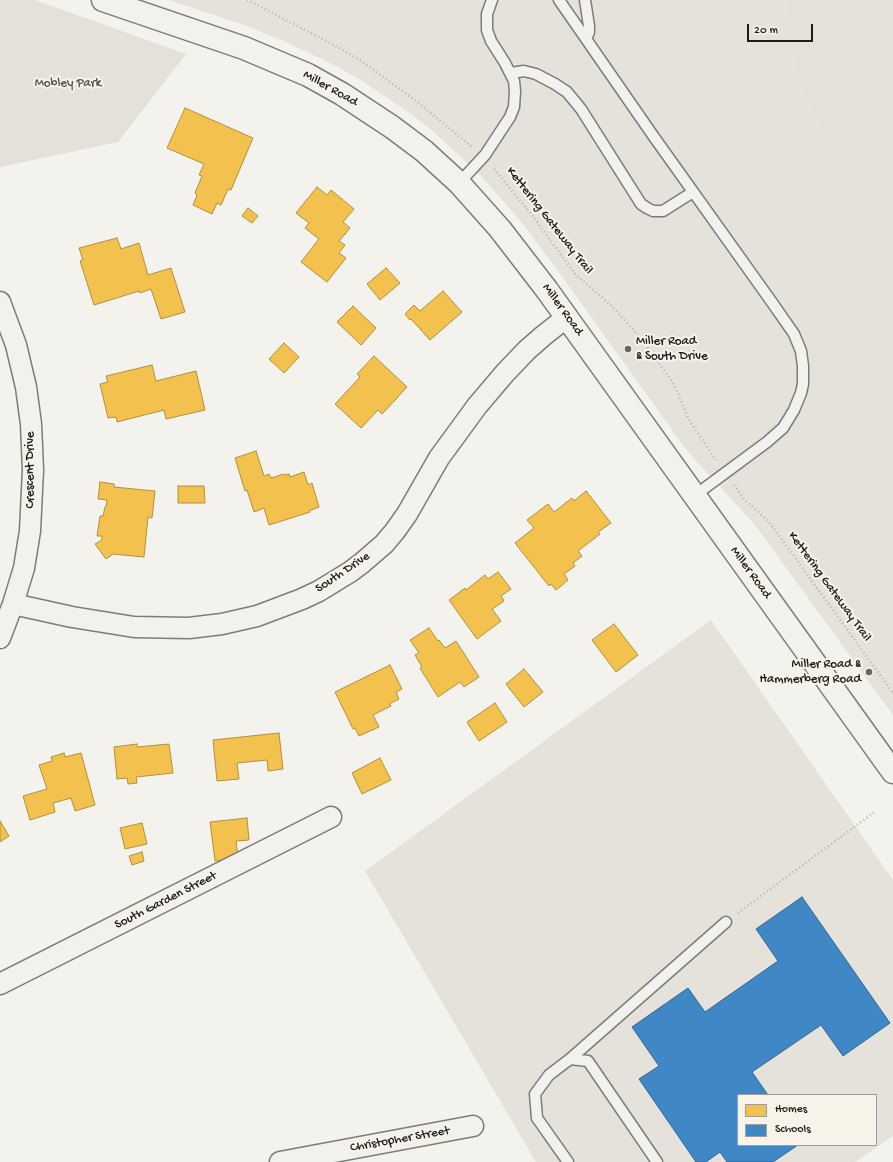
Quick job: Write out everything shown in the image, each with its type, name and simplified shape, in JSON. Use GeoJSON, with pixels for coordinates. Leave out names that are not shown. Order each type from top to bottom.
{"type":"FeatureCollection","features":[{"type":"Feature","properties":{"kind":"main road","name":"Miller Road"},"geometry":{"type":"LineString","coordinates":[[103,0],[244,48],[308,76],[342,94],[392,127],[424,151],[459,183],[500,229],[532,269],[893,772]]}},
{"type":"Feature","properties":{"kind":"street","name":"Crescent Drive"},"geometry":{"type":"LineString","coordinates":[[0,302],[22,367],[30,418],[32,447],[32,499],[30,531],[24,568],[13,604],[0,638]]}},
{"type":"Feature","properties":{"kind":"street","name":"South Drive"},"geometry":{"type":"LineString","coordinates":[[13,604],[72,617],[134,627],[190,628],[222,624],[257,616],[319,591],[362,563],[384,544],[407,514],[439,458],[477,406],[527,350],[567,317]]}},
{"type":"Feature","properties":{"kind":"street","name":"South Garden Street"},"geometry":{"type":"LineString","coordinates":[[0,984],[331,817]]}},
{"type":"Feature","properties":{"kind":"street","name":"Christopher Street"},"geometry":{"type":"LineString","coordinates":[[280,1162],[473,1126]]}},
{"type":"Feature","properties":{"kind":"lane"},"geometry":{"type":"LineString","coordinates":[[459,183],[486,156],[510,117],[516,99],[514,81],[491,41],[487,30],[487,14],[492,0]]}},
{"type":"Feature","properties":{"kind":"lane"},"geometry":{"type":"LineString","coordinates":[[559,0],[794,334],[801,351],[803,366],[802,384],[799,400],[789,420],[783,428],[767,442],[694,496]]}},
{"type":"Feature","properties":{"kind":"lane"},"geometry":{"type":"LineString","coordinates":[[585,0],[590,26],[586,39]]}},
{"type":"Feature","properties":{"kind":"lane"},"geometry":{"type":"LineString","coordinates":[[510,73],[520,71],[529,72],[548,80],[567,92],[581,110],[641,204],[647,208],[653,211],[663,211],[693,192]]}},
{"type":"Feature","properties":{"kind":"lane"},"geometry":{"type":"LineString","coordinates":[[568,1162],[537,1118],[534,1094],[549,1075],[570,1059],[726,922]]}},
{"type":"Feature","properties":{"kind":"lane"},"geometry":{"type":"LineString","coordinates":[[570,1059],[588,1061],[657,1162]]}},
{"type":"Feature","properties":{"kind":"path"},"geometry":{"type":"LineString","coordinates":[[247,0],[334,44],[357,58],[415,100],[475,150]]}},
{"type":"Feature","properties":{"kind":"path","name":"Kettering Gateway Trail"},"geometry":{"type":"LineString","coordinates":[[492,167],[531,214],[576,275],[613,307],[640,336],[671,380],[689,420],[717,460]]}},
{"type":"Feature","properties":{"kind":"path","name":"Kettering Gateway Trail"},"geometry":{"type":"LineString","coordinates":[[743,498],[772,526],[893,694]]}},
{"type":"Feature","properties":{"kind":"path"},"geometry":{"type":"LineString","coordinates":[[726,922],[876,811]]}},
{"type":"Feature","properties":{"kind":"shaded area"},"geometry":{"type":"Polygon","coordinates":[[[169,0],[893,0],[893,715],[755,525],[688,452],[519,219],[481,176],[436,134],[411,114],[362,81],[334,65],[288,43],[244,25],[169,0]]]}},
{"type":"Feature","properties":{"kind":"shaded area"},"geometry":{"type":"Polygon","coordinates":[[[711,620],[893,880],[893,1136],[855,1162],[536,1162],[365,871],[711,620]]]}},
{"type":"Feature","properties":{"kind":"green space","name":"Mobley Park"},"geometry":{"type":"Polygon","coordinates":[[[0,0],[35,0],[186,54],[118,142],[0,167],[0,0]]]}},
{"type":"Feature","properties":{"kind":"green space"},"geometry":{"type":"Polygon","coordinates":[[[789,0],[893,0],[893,205],[877,194],[861,179],[830,142],[817,121],[800,81],[794,59],[789,16],[789,0]]]}},
{"type":"Feature","properties":{"kind":"building: Homes"},"geometry":{"type":"Polygon","coordinates":[[[185,108],[253,138],[231,190],[228,189],[221,205],[217,203],[212,214],[193,205],[197,195],[195,193],[202,176],[199,175],[204,164],[167,148],[185,108]]]}},
{"type":"Feature","properties":{"kind":"building: Homes"},"geometry":{"type":"Polygon","coordinates":[[[317,187],[327,195],[331,190],[354,209],[343,222],[350,228],[339,241],[345,245],[339,253],[346,258],[327,282],[301,262],[319,239],[305,228],[309,223],[296,213],[317,187]]]}},
{"type":"Feature","properties":{"kind":"building: Homes"},"geometry":{"type":"Polygon","coordinates":[[[248,208],[258,216],[252,223],[242,216],[248,208]]]}},
{"type":"Feature","properties":{"kind":"building: Homes"},"geometry":{"type":"Polygon","coordinates":[[[117,238],[121,249],[139,243],[148,275],[171,268],[185,312],[161,319],[151,289],[140,293],[139,291],[94,305],[80,261],[83,260],[79,248],[117,238]]]}},
{"type":"Feature","properties":{"kind":"building: Homes"},"geometry":{"type":"Polygon","coordinates":[[[386,268],[400,283],[380,300],[367,284],[386,268]]]}},
{"type":"Feature","properties":{"kind":"building: Homes"},"geometry":{"type":"Polygon","coordinates":[[[443,291],[462,312],[430,340],[405,314],[414,305],[420,311],[443,291]]]}},
{"type":"Feature","properties":{"kind":"building: Homes"},"geometry":{"type":"Polygon","coordinates":[[[353,306],[376,328],[361,345],[337,322],[353,306]]]}},
{"type":"Feature","properties":{"kind":"building: Homes"},"geometry":{"type":"Polygon","coordinates":[[[284,343],[299,357],[284,373],[269,359],[284,343]]]}},
{"type":"Feature","properties":{"kind":"building: Homes"},"geometry":{"type":"Polygon","coordinates":[[[374,356],[407,387],[382,414],[378,410],[361,428],[335,404],[360,377],[357,374],[374,356]]]}},
{"type":"Feature","properties":{"kind":"building: Homes"},"geometry":{"type":"Polygon","coordinates":[[[152,365],[156,381],[196,371],[205,410],[166,419],[164,410],[117,422],[116,417],[108,418],[100,384],[108,382],[106,376],[152,365]]]}},
{"type":"Feature","properties":{"kind":"building: Homes"},"geometry":{"type":"Polygon","coordinates":[[[256,451],[264,476],[269,474],[271,478],[289,474],[290,477],[304,472],[308,485],[312,483],[319,507],[309,511],[310,512],[269,525],[264,508],[254,512],[247,490],[245,491],[235,458],[256,451]]]}},
{"type":"Feature","properties":{"kind":"building: Homes"},"geometry":{"type":"Polygon","coordinates":[[[100,482],[114,484],[114,487],[155,491],[152,518],[148,517],[144,557],[113,554],[106,559],[95,544],[102,540],[102,536],[97,536],[100,516],[103,516],[107,500],[98,499],[100,482]]]}},
{"type":"Feature","properties":{"kind":"building: Homes"},"geometry":{"type":"Polygon","coordinates":[[[178,486],[204,486],[205,503],[178,503],[178,486]]]}},
{"type":"Feature","properties":{"kind":"building: Homes"},"geometry":{"type":"Polygon","coordinates":[[[586,491],[611,523],[598,532],[600,534],[578,551],[582,556],[573,563],[575,566],[564,574],[568,580],[556,590],[551,584],[549,586],[515,543],[534,528],[527,520],[548,504],[554,512],[572,498],[574,501],[586,491]]]}},
{"type":"Feature","properties":{"kind":"building: Homes"},"geometry":{"type":"Polygon","coordinates":[[[498,572],[511,589],[501,596],[504,601],[492,609],[501,621],[477,639],[449,600],[465,588],[466,590],[485,575],[488,579],[498,572]]]}},
{"type":"Feature","properties":{"kind":"building: Homes"},"geometry":{"type":"Polygon","coordinates":[[[614,624],[638,655],[616,672],[592,640],[614,624]]]}},
{"type":"Feature","properties":{"kind":"building: Homes"},"geometry":{"type":"Polygon","coordinates":[[[429,628],[445,648],[456,641],[479,677],[464,687],[460,682],[438,697],[420,668],[422,667],[415,655],[419,653],[410,640],[429,628]]]}},
{"type":"Feature","properties":{"kind":"building: Homes"},"geometry":{"type":"Polygon","coordinates":[[[390,665],[402,689],[396,692],[399,699],[389,704],[391,706],[373,715],[379,727],[359,736],[355,728],[353,729],[335,692],[390,665]]]}},
{"type":"Feature","properties":{"kind":"building: Homes"},"geometry":{"type":"Polygon","coordinates":[[[524,669],[543,692],[524,707],[506,684],[524,669]]]}},
{"type":"Feature","properties":{"kind":"building: Homes"},"geometry":{"type":"Polygon","coordinates":[[[495,703],[507,722],[479,741],[467,722],[495,703]]]}},
{"type":"Feature","properties":{"kind":"building: Homes"},"geometry":{"type":"Polygon","coordinates":[[[279,733],[283,769],[268,771],[267,760],[237,763],[239,779],[217,781],[213,740],[279,733]]]}},
{"type":"Feature","properties":{"kind":"building: Homes"},"geometry":{"type":"Polygon","coordinates":[[[137,744],[137,747],[169,744],[173,773],[136,777],[137,783],[128,784],[127,778],[117,779],[114,747],[137,744]]]}},
{"type":"Feature","properties":{"kind":"building: Homes"},"geometry":{"type":"Polygon","coordinates":[[[64,753],[65,757],[81,753],[95,805],[75,811],[71,798],[53,803],[55,812],[30,820],[23,796],[47,789],[39,765],[52,761],[51,757],[64,753]]]}},
{"type":"Feature","properties":{"kind":"building: Homes"},"geometry":{"type":"Polygon","coordinates":[[[380,758],[391,780],[362,794],[352,773],[380,758]]]}},
{"type":"Feature","properties":{"kind":"building: Homes"},"geometry":{"type":"Polygon","coordinates":[[[247,818],[249,840],[236,841],[238,858],[215,861],[210,822],[247,818]]]}},
{"type":"Feature","properties":{"kind":"building: Homes"},"geometry":{"type":"Polygon","coordinates":[[[0,821],[9,836],[0,842],[0,821]]]}},
{"type":"Feature","properties":{"kind":"building: Homes"},"geometry":{"type":"Polygon","coordinates":[[[142,823],[147,844],[125,849],[120,828],[142,823]]]}},
{"type":"Feature","properties":{"kind":"building: Homes"},"geometry":{"type":"Polygon","coordinates":[[[142,852],[144,861],[132,865],[129,856],[142,852]]]}},
{"type":"Feature","properties":{"kind":"building: Schools"},"geometry":{"type":"Polygon","coordinates":[[[802,897],[890,1023],[843,1056],[821,1025],[752,1072],[767,1094],[737,1094],[737,1146],[797,1146],[773,1162],[727,1162],[720,1152],[706,1162],[696,1162],[639,1079],[659,1066],[632,1027],[688,988],[705,1012],[778,961],[756,929],[802,897]]]}},
{"type":"Feature","properties":{"kind":"place","name":"Miller Road & South Drive"},"geometry":{"type":"Point","coordinates":[628,349]}},
{"type":"Feature","properties":{"kind":"place","name":"Miller Road & Hammerberg Road"},"geometry":{"type":"Point","coordinates":[869,672]}}]}
